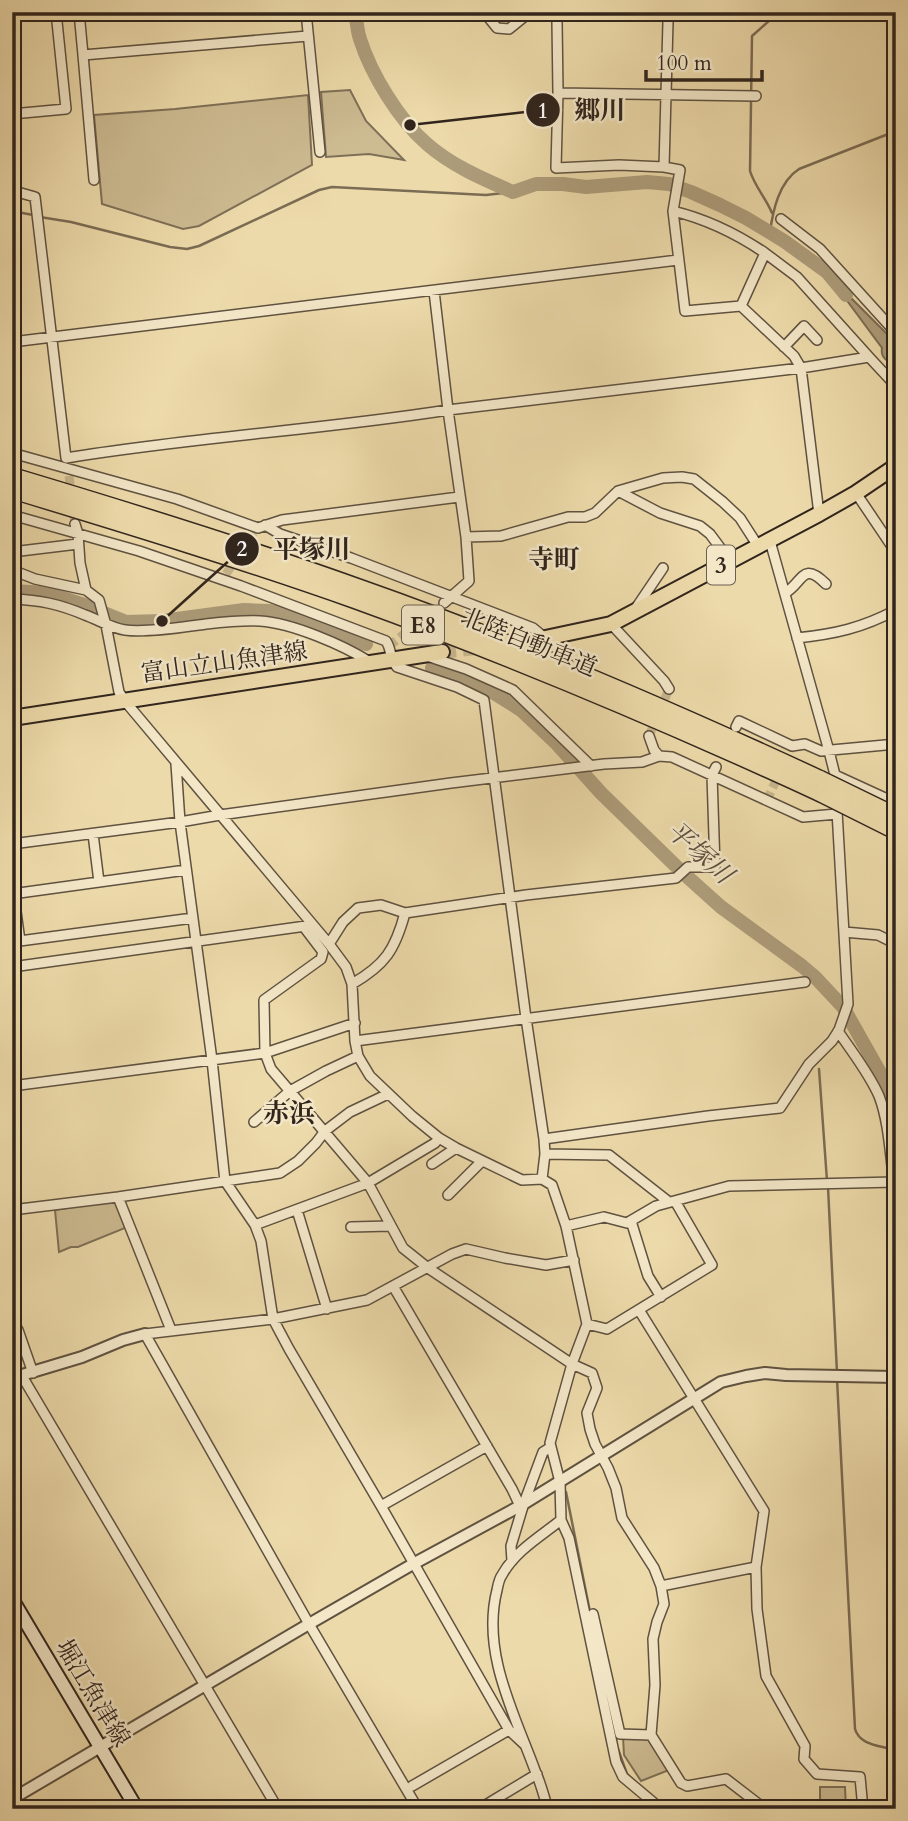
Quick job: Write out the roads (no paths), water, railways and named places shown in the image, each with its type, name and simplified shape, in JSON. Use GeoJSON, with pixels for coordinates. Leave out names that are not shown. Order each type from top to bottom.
{"type":"FeatureCollection","features":[{"type":"Feature","properties":{"kind":"highway","name":"北陸自動車道"},"geometry":{"type":"LineString","coordinates":[[12,476],[186,529],[398,602],[529,651],[695,722],[896,816]]}},
{"type":"Feature","properties":{"kind":"highway","name":"北陸自動車道"},"geometry":{"type":"LineString","coordinates":[[12,490],[194,545],[438,631],[825,782],[896,831]]}},
{"type":"Feature","properties":{"kind":"main road","name":"3"},"geometry":{"type":"LineString","coordinates":[[541,639],[611,624],[819,514],[896,466]]}},
{"type":"Feature","properties":{"kind":"main road","name":"富山立山魚津線"},"geometry":{"type":"LineString","coordinates":[[12,718],[442,652]]}},
{"type":"Feature","properties":{"kind":"main road","name":"堀江魚津線"},"geometry":{"type":"LineString","coordinates":[[12,1599],[137,1809]]}},
{"type":"Feature","properties":{"kind":"street"},"geometry":{"type":"LineString","coordinates":[[12,114],[66,108],[56,12]]}},
{"type":"Feature","properties":{"kind":"street"},"geometry":{"type":"LineString","coordinates":[[79,12],[94,180]]}},
{"type":"Feature","properties":{"kind":"street"},"geometry":{"type":"LineString","coordinates":[[306,12],[320,152]]}},
{"type":"Feature","properties":{"kind":"street"},"geometry":{"type":"LineString","coordinates":[[484,12],[497,28],[509,29],[530,12]]}},
{"type":"Feature","properties":{"kind":"street"},"geometry":{"type":"LineString","coordinates":[[557,21],[556,168],[619,165],[680,170],[673,211],[685,311],[741,306],[794,356],[801,368],[819,514]]}},
{"type":"Feature","properties":{"kind":"street"},"geometry":{"type":"LineString","coordinates":[[664,167],[668,22]]}},
{"type":"Feature","properties":{"kind":"street"},"geometry":{"type":"LineString","coordinates":[[83,55],[308,36]]}},
{"type":"Feature","properties":{"kind":"street"},"geometry":{"type":"LineString","coordinates":[[558,93],[756,96]]}},
{"type":"Feature","properties":{"kind":"street"},"geometry":{"type":"LineString","coordinates":[[12,194],[21,193],[35,197],[68,467]]}},
{"type":"Feature","properties":{"kind":"street"},"geometry":{"type":"LineString","coordinates":[[673,211],[719,226],[765,253],[797,277],[896,386]]}},
{"type":"Feature","properties":{"kind":"street"},"geometry":{"type":"LineString","coordinates":[[781,219],[820,249],[896,332]]}},
{"type":"Feature","properties":{"kind":"street"},"geometry":{"type":"LineString","coordinates":[[741,306],[765,253]]}},
{"type":"Feature","properties":{"kind":"street"},"geometry":{"type":"LineString","coordinates":[[12,342],[678,260]]}},
{"type":"Feature","properties":{"kind":"street"},"geometry":{"type":"LineString","coordinates":[[433,291],[466,537],[472,605]]}},
{"type":"Feature","properties":{"kind":"street"},"geometry":{"type":"LineString","coordinates":[[784,347],[804,326],[817,340]]}},
{"type":"Feature","properties":{"kind":"street"},"geometry":{"type":"LineString","coordinates":[[68,467],[114,450],[379,420],[801,368],[869,357]]}},
{"type":"Feature","properties":{"kind":"street"},"geometry":{"type":"LineString","coordinates":[[12,453],[177,499],[351,558],[447,599],[472,605],[533,628],[541,639]]}},
{"type":"Feature","properties":{"kind":"street"},"geometry":{"type":"LineString","coordinates":[[466,537],[501,536],[568,517],[585,517],[595,513],[618,492],[663,478],[694,479],[740,518],[764,543],[785,593],[829,751],[825,782],[837,814],[848,1004],[832,1041],[808,1064],[780,1108],[544,1139]]}},
{"type":"Feature","properties":{"kind":"street"},"geometry":{"type":"LineString","coordinates":[[618,492],[660,513],[700,526],[710,534],[730,561]]}},
{"type":"Feature","properties":{"kind":"street"},"geometry":{"type":"LineString","coordinates":[[856,493],[893,548],[895,557]]}},
{"type":"Feature","properties":{"kind":"street"},"geometry":{"type":"LineString","coordinates":[[259,528],[282,520],[459,497]]}},
{"type":"Feature","properties":{"kind":"street"},"geometry":{"type":"LineString","coordinates":[[12,515],[77,529],[224,577],[386,640],[392,661],[397,667],[457,687],[484,700],[544,1139],[542,1179]]}},
{"type":"Feature","properties":{"kind":"street"},"geometry":{"type":"LineString","coordinates":[[77,529],[79,563],[86,590]]}},
{"type":"Feature","properties":{"kind":"street"},"geometry":{"type":"LineString","coordinates":[[12,552],[78,544]]}},
{"type":"Feature","properties":{"kind":"street"},"geometry":{"type":"LineString","coordinates":[[633,612],[663,568]]}},
{"type":"Feature","properties":{"kind":"street"},"geometry":{"type":"LineString","coordinates":[[12,570],[35,579],[86,590],[99,600],[124,700],[309,926],[329,944],[346,967],[352,985],[358,1056],[370,1076],[439,1138],[522,1180],[542,1179],[552,1185],[575,1260],[587,1324],[572,1364],[550,1443],[559,1482],[561,1520],[573,1537],[617,1762],[623,1777],[654,1803],[657,1809]]}},
{"type":"Feature","properties":{"kind":"street"},"geometry":{"type":"LineString","coordinates":[[785,593],[791,590],[802,576],[809,573],[815,574],[826,584]]}},
{"type":"Feature","properties":{"kind":"street"},"geometry":{"type":"LineString","coordinates":[[447,599],[468,581]]}},
{"type":"Feature","properties":{"kind":"street"},"geometry":{"type":"LineString","coordinates":[[12,599],[52,602],[106,625],[126,630],[261,621],[323,639],[356,653],[371,663]]}},
{"type":"Feature","properties":{"kind":"street"},"geometry":{"type":"LineString","coordinates":[[797,638],[835,634],[875,621],[896,610]]}},
{"type":"Feature","properties":{"kind":"street"},"geometry":{"type":"LineString","coordinates":[[611,624],[669,689]]}},
{"type":"Feature","properties":{"kind":"street"},"geometry":{"type":"LineString","coordinates":[[426,655],[513,690],[591,766]]}},
{"type":"Feature","properties":{"kind":"street"},"geometry":{"type":"LineString","coordinates":[[736,727],[739,721],[792,746],[805,744],[821,751],[896,744]]}},
{"type":"Feature","properties":{"kind":"street"},"geometry":{"type":"LineString","coordinates":[[649,736],[659,756]]}},
{"type":"Feature","properties":{"kind":"street"},"geometry":{"type":"LineString","coordinates":[[12,844],[591,766],[642,762],[659,756],[672,757],[714,771],[803,817],[837,814]]}},
{"type":"Feature","properties":{"kind":"street"},"geometry":{"type":"LineString","coordinates":[[176,763],[180,822],[212,1060],[225,1181],[256,1225],[273,1319],[509,1730],[525,1746]]}},
{"type":"Feature","properties":{"kind":"street"},"geometry":{"type":"LineString","coordinates":[[329,944],[343,922],[358,908],[381,905],[405,913],[510,897],[676,878],[688,867],[715,867],[714,771]]}},
{"type":"Feature","properties":{"kind":"street"},"geometry":{"type":"LineString","coordinates":[[825,782],[896,803]]}},
{"type":"Feature","properties":{"kind":"street"},"geometry":{"type":"LineString","coordinates":[[93,834],[99,882]]}},
{"type":"Feature","properties":{"kind":"street"},"geometry":{"type":"LineString","coordinates":[[13,894],[186,870]]}},
{"type":"Feature","properties":{"kind":"street"},"geometry":{"type":"LineString","coordinates":[[12,882],[16,942],[193,918]]}},
{"type":"Feature","properties":{"kind":"street"},"geometry":{"type":"LineString","coordinates":[[352,985],[370,974],[391,953],[405,913]]}},
{"type":"Feature","properties":{"kind":"street"},"geometry":{"type":"LineString","coordinates":[[12,967],[309,926]]}},
{"type":"Feature","properties":{"kind":"street"},"geometry":{"type":"LineString","coordinates":[[309,926],[323,952],[321,959],[264,1000],[265,1053],[271,1069],[368,1183],[402,1248],[572,1364],[592,1373],[597,1388],[587,1413],[594,1444],[602,1455],[616,1488],[622,1518],[654,1568],[664,1604],[653,1639],[655,1685],[651,1735],[681,1783],[687,1786],[726,1779],[765,1809]]}},
{"type":"Feature","properties":{"kind":"street"},"geometry":{"type":"LineString","coordinates":[[844,932],[878,935],[896,944]]}},
{"type":"Feature","properties":{"kind":"street"},"geometry":{"type":"LineString","coordinates":[[355,1041],[805,982]]}},
{"type":"Feature","properties":{"kind":"street"},"geometry":{"type":"LineString","coordinates":[[12,1086],[265,1053],[355,1023]]}},
{"type":"Feature","properties":{"kind":"street"},"geometry":{"type":"LineString","coordinates":[[839,1029],[879,1097],[896,1199]]}},
{"type":"Feature","properties":{"kind":"street"},"geometry":{"type":"LineString","coordinates":[[254,1122],[290,1091],[358,1056]]}},
{"type":"Feature","properties":{"kind":"street"},"geometry":{"type":"LineString","coordinates":[[12,1210],[280,1173],[298,1161],[325,1131],[350,1112],[388,1094]]}},
{"type":"Feature","properties":{"kind":"street"},"geometry":{"type":"LineString","coordinates":[[256,1225],[368,1183],[439,1138]]}},
{"type":"Feature","properties":{"kind":"street"},"geometry":{"type":"LineString","coordinates":[[432,1164],[456,1148]]}},
{"type":"Feature","properties":{"kind":"street"},"geometry":{"type":"LineString","coordinates":[[545,1154],[609,1155],[672,1201],[712,1265],[607,1329],[587,1324]]}},
{"type":"Feature","properties":{"kind":"street"},"geometry":{"type":"LineString","coordinates":[[448,1195],[482,1161]]}},
{"type":"Feature","properties":{"kind":"street"},"geometry":{"type":"LineString","coordinates":[[566,1226],[604,1217],[627,1223],[656,1206],[729,1186],[894,1182]]}},
{"type":"Feature","properties":{"kind":"street"},"geometry":{"type":"LineString","coordinates":[[118,1197],[171,1330]]}},
{"type":"Feature","properties":{"kind":"street"},"geometry":{"type":"LineString","coordinates":[[297,1210],[327,1309]]}},
{"type":"Feature","properties":{"kind":"street"},"geometry":{"type":"LineString","coordinates":[[631,1221],[648,1276],[661,1297]]}},
{"type":"Feature","properties":{"kind":"street"},"geometry":{"type":"LineString","coordinates":[[351,1227],[390,1226]]}},
{"type":"Feature","properties":{"kind":"street"},"geometry":{"type":"LineString","coordinates":[[23,1376],[145,1334],[273,1319],[367,1300],[466,1249],[546,1265],[575,1260]]}},
{"type":"Feature","properties":{"kind":"street"},"geometry":{"type":"LineString","coordinates":[[393,1286],[522,1505]]}},
{"type":"Feature","properties":{"kind":"street"},"geometry":{"type":"LineString","coordinates":[[639,1310],[764,1511],[756,1567],[757,1609],[766,1676],[805,1746],[804,1759],[817,1774],[860,1777],[863,1809]]}},
{"type":"Feature","properties":{"kind":"street"},"geometry":{"type":"LineString","coordinates":[[12,1331],[18,1330],[23,1376],[278,1809]]}},
{"type":"Feature","properties":{"kind":"street"},"geometry":{"type":"LineString","coordinates":[[145,1334],[309,1624],[418,1809]]}},
{"type":"Feature","properties":{"kind":"street"},"geometry":{"type":"LineString","coordinates":[[12,1799],[413,1564],[522,1505],[721,1382],[765,1373],[896,1377]]}},
{"type":"Feature","properties":{"kind":"street"},"geometry":{"type":"LineString","coordinates":[[381,1506],[487,1446]]}},
{"type":"Feature","properties":{"kind":"street"},"geometry":{"type":"LineString","coordinates":[[512,1561],[511,1546],[522,1505],[543,1452],[551,1447]]}},
{"type":"Feature","properties":{"kind":"street"},"geometry":{"type":"LineString","coordinates":[[548,1809],[497,1663],[493,1635],[494,1605],[500,1577],[512,1561],[561,1520]]}},
{"type":"Feature","properties":{"kind":"street"},"geometry":{"type":"LineString","coordinates":[[661,1586],[756,1567]]}},
{"type":"Feature","properties":{"kind":"street"},"geometry":{"type":"LineString","coordinates":[[593,1614],[620,1734],[651,1735]]}},
{"type":"Feature","properties":{"kind":"street"},"geometry":{"type":"LineString","coordinates":[[412,1786],[509,1730]]}},
{"type":"Feature","properties":{"kind":"street"},"geometry":{"type":"LineString","coordinates":[[479,1809],[537,1774]]}},
{"type":"Feature","properties":{"kind":"waterway"},"geometry":{"type":"LineString","coordinates":[[355,12],[365,53],[387,96],[417,134],[457,165],[513,192],[536,184],[586,187],[647,182],[669,184],[720,205],[784,241],[827,272],[846,295]]}},
{"type":"Feature","properties":{"kind":"waterway"},"geometry":{"type":"LineString","coordinates":[[772,213],[750,171],[752,36],[779,12]]}},
{"type":"Feature","properties":{"kind":"waterway"},"geometry":{"type":"LineString","coordinates":[[770,232],[775,206],[782,189],[786,181],[799,169],[896,131]]}},
{"type":"Feature","properties":{"kind":"waterway"},"geometry":{"type":"LineString","coordinates":[[40,217],[187,249],[199,246],[319,190],[332,187],[486,195],[513,192]]}},
{"type":"Feature","properties":{"kind":"waterway"},"geometry":{"type":"LineString","coordinates":[[12,211],[33,215]]}},
{"type":"Feature","properties":{"kind":"waterway","name":"平塚川"},"geometry":{"type":"LineString","coordinates":[[12,591],[47,593],[126,622],[162,621],[244,610],[270,611],[294,616],[366,644]]}},
{"type":"Feature","properties":{"kind":"waterway","name":"平塚川"},"geometry":{"type":"LineString","coordinates":[[432,668],[494,693],[521,710],[682,872],[721,907],[815,977],[843,1007],[892,1094],[896,1111]]}},
{"type":"Feature","properties":{"kind":"waterway"},"geometry":{"type":"LineString","coordinates":[[819,1069],[827,1181]]}},
{"type":"Feature","properties":{"kind":"waterway"},"geometry":{"type":"LineString","coordinates":[[828,1187],[837,1373]]}},
{"type":"Feature","properties":{"kind":"waterway"},"geometry":{"type":"LineString","coordinates":[[837,1379],[855,1729],[866,1742],[896,1751]]}},
{"type":"Feature","properties":{"kind":"waterway"},"geometry":{"type":"LineString","coordinates":[[566,1492],[590,1612]]}},
{"type":"Feature","properties":{"kind":"waterway"},"geometry":{"type":"LineString","coordinates":[[607,1698],[614,1729]]}},
{"type":"Feature","properties":{"kind":"waterway"},"geometry":{"type":"LineString","coordinates":[[618,1749],[627,1774],[636,1783]]}},
{"type":"Feature","properties":{"kind":"tunnel"},"geometry":{"type":"LineString","coordinates":[[69,476],[75,524]]}},
{"type":"Feature","properties":{"kind":"tunnel"},"geometry":{"type":"LineString","coordinates":[[226,574],[254,532]]}},
{"type":"Feature","properties":{"kind":"tunnel"},"geometry":{"type":"LineString","coordinates":[[389,646],[418,623]]}},
{"type":"Feature","properties":{"kind":"tunnel"},"geometry":{"type":"LineString","coordinates":[[442,652],[483,647]]}},
{"type":"Feature","properties":{"kind":"tunnel"},"geometry":{"type":"LineString","coordinates":[[649,736],[669,689]]}},
{"type":"Feature","properties":{"kind":"tunnel"},"geometry":{"type":"LineString","coordinates":[[767,800],[792,746]]}},
{"type":"Feature","properties":{"kind":"place","name":"郷川"},"geometry":{"type":"Point","coordinates":[410,125]}},
{"type":"Feature","properties":{"kind":"place","name":"平塚川"},"geometry":{"type":"Point","coordinates":[162,621]}},
{"type":"Feature","properties":{"kind":"district","name":"寺町"},"geometry":{"type":"Point","coordinates":[554,559]}},
{"type":"Feature","properties":{"kind":"district","name":"赤浜"},"geometry":{"type":"Point","coordinates":[289,1113]}}]}
